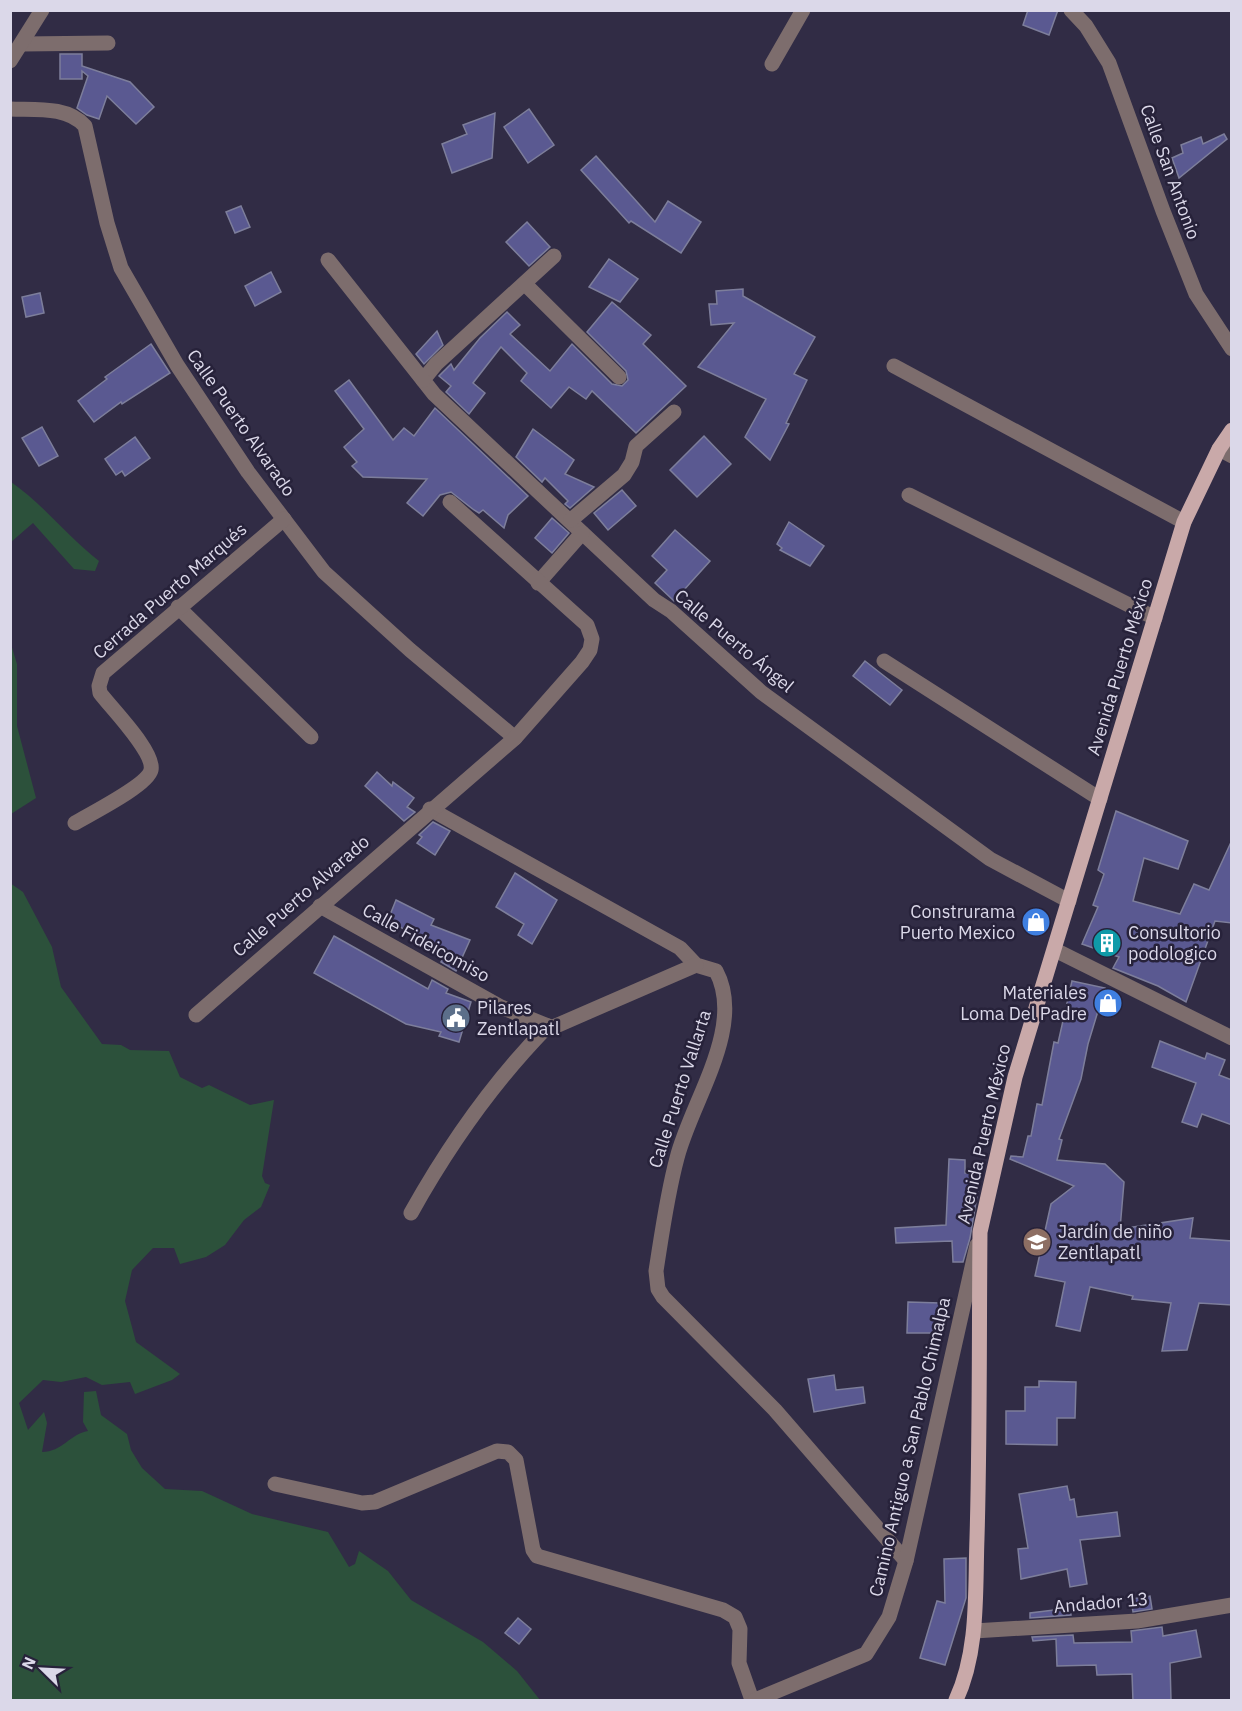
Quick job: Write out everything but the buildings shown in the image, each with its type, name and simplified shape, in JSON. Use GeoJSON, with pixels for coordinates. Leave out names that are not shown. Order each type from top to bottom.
{"type":"FeatureCollection","features":[{"type":"Feature","properties":{"kind":"main road","name":"Avenida Puerto México"},"geometry":{"type":"LineString","coordinates":[[956,1701],[962,1688],[974,1631],[978,1500],[980,1232],[1015,1077],[1185,522],[1225,452],[1232,430]]}},
{"type":"Feature","properties":{"kind":"street"},"geometry":{"type":"LineString","coordinates":[[15,55],[42,10]]}},
{"type":"Feature","properties":{"kind":"street"},"geometry":{"type":"LineString","coordinates":[[772,64],[803,10]]}},
{"type":"Feature","properties":{"kind":"street","name":"Calle San Antonio"},"geometry":{"type":"LineString","coordinates":[[1071,10],[1086,26],[1110,63],[1162,211],[1197,294],[1232,349]]}},
{"type":"Feature","properties":{"kind":"street"},"geometry":{"type":"LineString","coordinates":[[15,55],[108,43]]}},
{"type":"Feature","properties":{"kind":"street","name":"Calle Puerto Alvarado"},"geometry":{"type":"LineString","coordinates":[[10,109],[62,111],[77,117],[85,126],[107,223],[121,268],[205,410],[324,572],[410,650],[515,738]]}},
{"type":"Feature","properties":{"kind":"street"},"geometry":{"type":"LineString","coordinates":[[423,381],[436,364],[554,256]]}},
{"type":"Feature","properties":{"kind":"street","name":"Calle Puerto Ángel"},"geometry":{"type":"LineString","coordinates":[[327,260],[434,394],[571,520],[582,533],[761,692],[990,859],[1069,901]]}},
{"type":"Feature","properties":{"kind":"street"},"geometry":{"type":"LineString","coordinates":[[525,284],[619,377]]}},
{"type":"Feature","properties":{"kind":"street"},"geometry":{"type":"LineString","coordinates":[[894,366],[1185,522]]}},
{"type":"Feature","properties":{"kind":"street"},"geometry":{"type":"LineString","coordinates":[[571,520],[624,475],[632,462],[636,446],[674,412]]}},
{"type":"Feature","properties":{"kind":"street"},"geometry":{"type":"LineString","coordinates":[[909,495],[1155,618]]}},
{"type":"Feature","properties":{"kind":"street"},"geometry":{"type":"LineString","coordinates":[[450,502],[538,583],[582,533]]}},
{"type":"Feature","properties":{"kind":"street","name":"Cerrada Puerto Marqués"},"geometry":{"type":"LineString","coordinates":[[75,823],[140,784],[151,773],[152,766],[146,750],[100,693],[99,680],[111,664],[284,519]]}},
{"type":"Feature","properties":{"kind":"street","name":"Calle Puerto Alvarado"},"geometry":{"type":"LineString","coordinates":[[196,1015],[430,809],[515,738],[582,662],[590,650],[592,639],[587,625],[538,583]]}},
{"type":"Feature","properties":{"kind":"street"},"geometry":{"type":"LineString","coordinates":[[178,607],[312,736]]}},
{"type":"Feature","properties":{"kind":"street"},"geometry":{"type":"LineString","coordinates":[[884,661],[1100,799]]}},
{"type":"Feature","properties":{"kind":"street","name":"Calle Puerto Vallarta"},"geometry":{"type":"LineString","coordinates":[[430,809],[680,948],[696,965],[716,971],[725,992],[726,1012],[715,1053],[677,1156],[656,1271],[658,1289],[675,1310],[775,1410],[906,1561]]}},
{"type":"Feature","properties":{"kind":"street","name":"Calle Fideicomiso"},"geometry":{"type":"LineString","coordinates":[[320,906],[501,1008],[548,1026]]}},
{"type":"Feature","properties":{"kind":"street"},"geometry":{"type":"LineString","coordinates":[[1055,950],[1232,1038]]}},
{"type":"Feature","properties":{"kind":"street"},"geometry":{"type":"LineString","coordinates":[[411,1213],[438,1165],[486,1097],[514,1060],[548,1026],[551,1028],[696,965]]}},
{"type":"Feature","properties":{"kind":"street","name":"Camino Antiguo a San Pablo Chimalpa"},"geometry":{"type":"LineString","coordinates":[[754,1701],[866,1654],[889,1617],[906,1561],[980,1232]]}},
{"type":"Feature","properties":{"kind":"street"},"geometry":{"type":"LineString","coordinates":[[275,1484],[362,1503],[375,1502],[497,1451],[508,1452],[516,1460],[533,1550],[537,1556],[723,1610],[735,1617],[740,1629],[739,1663],[754,1701]]}},
{"type":"Feature","properties":{"kind":"street","name":"Andador 13"},"geometry":{"type":"LineString","coordinates":[[974,1631],[1137,1621],[1232,1605]]}},
{"type":"Feature","properties":{"kind":"green space"},"geometry":{"type":"Polygon","coordinates":[[[11,482],[34,500],[99,561],[95,571],[74,569],[33,523],[11,542],[11,482]]]}},
{"type":"Feature","properties":{"kind":"green space"},"geometry":{"type":"Polygon","coordinates":[[[10,641],[17,664],[17,726],[36,798],[11,814],[10,641]]]}},
{"type":"Feature","properties":{"kind":"green space"},"geometry":{"type":"Polygon","coordinates":[[[10,883],[23,892],[52,947],[61,987],[102,1044],[121,1045],[130,1050],[169,1051],[180,1077],[202,1088],[209,1085],[250,1105],[274,1100],[262,1176],[265,1183],[270,1185],[261,1207],[244,1220],[225,1245],[206,1257],[180,1264],[174,1248],[153,1248],[132,1270],[125,1301],[136,1342],[180,1374],[172,1380],[135,1394],[130,1382],[102,1385],[86,1377],[61,1382],[43,1380],[19,1403],[28,1430],[44,1412],[47,1423],[42,1452],[55,1449],[88,1431],[83,1422],[84,1392],[96,1391],[101,1415],[127,1434],[131,1450],[142,1468],[165,1489],[202,1491],[252,1514],[328,1532],[349,1567],[355,1564],[359,1551],[388,1571],[411,1600],[483,1642],[517,1671],[540,1700],[11,1700],[10,883]]]}},
{"type":"Feature","properties":{"kind":"place","name":"Construrama Puerto Mexico"},"geometry":{"type":"Point","coordinates":[1036,922]}},
{"type":"Feature","properties":{"kind":"place","name":"Consultorio podologico"},"geometry":{"type":"Point","coordinates":[1107,943]}},
{"type":"Feature","properties":{"kind":"place","name":"Materiales Loma Del Padre"},"geometry":{"type":"Point","coordinates":[1108,1003]}},
{"type":"Feature","properties":{"kind":"place","name":"Pilares Zentlapatl"},"geometry":{"type":"Point","coordinates":[456,1018]}},
{"type":"Feature","properties":{"kind":"place","name":"Jardín de niño Zentlapatl"},"geometry":{"type":"Point","coordinates":[1037,1242]}}]}
